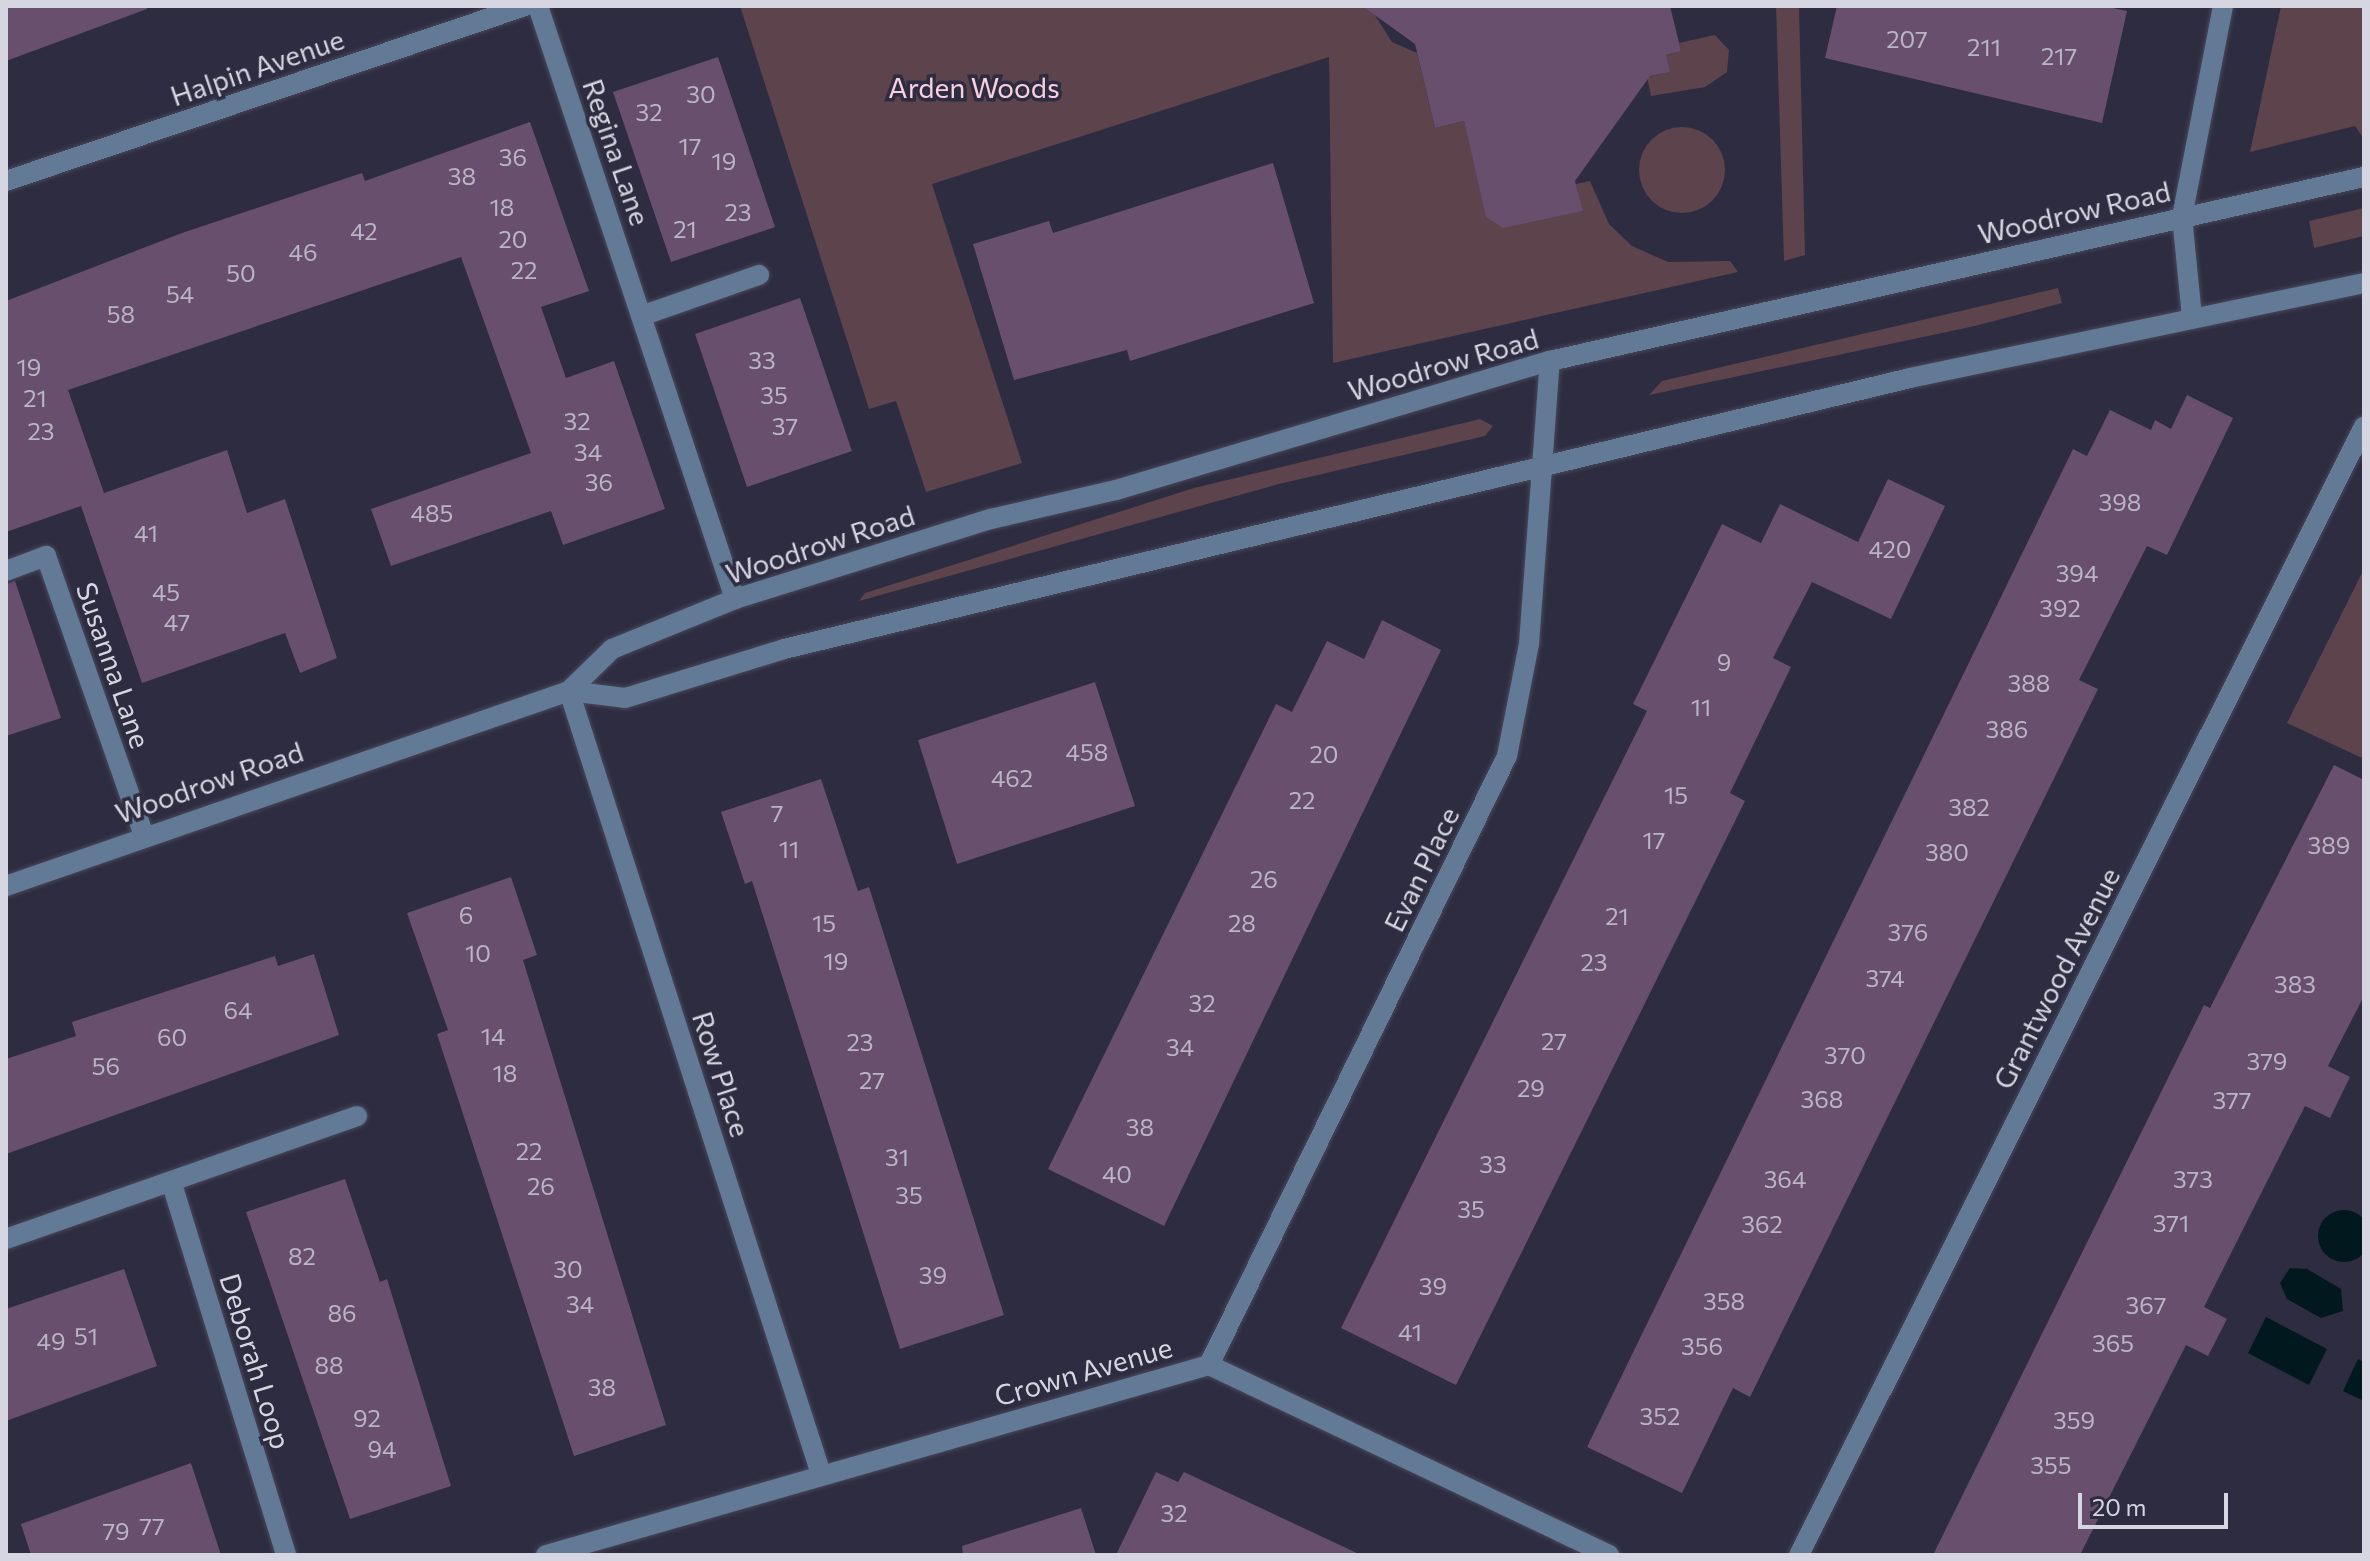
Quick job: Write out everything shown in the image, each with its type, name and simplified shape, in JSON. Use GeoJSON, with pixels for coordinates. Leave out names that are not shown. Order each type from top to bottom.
{"type":"FeatureCollection","features":[{"type":"Feature","properties":{"kind":"street","name":"Halpin Avenue"},"geometry":{"type":"LineString","coordinates":[[6,181],[525,6]]}},
{"type":"Feature","properties":{"kind":"street","name":"Regina Lane"},"geometry":{"type":"LineString","coordinates":[[538,6],[644,315],[735,599]]}},
{"type":"Feature","properties":{"kind":"street"},"geometry":{"type":"LineString","coordinates":[[2192,317],[2182,217],[2223,6]]}},
{"type":"Feature","properties":{"kind":"street","name":"Woodrow Road"},"geometry":{"type":"LineString","coordinates":[[569,691],[612,649],[735,599],[1550,361],[2364,177]]}},
{"type":"Feature","properties":{"kind":"street"},"geometry":{"type":"LineString","coordinates":[[644,315],[759,275]]}},
{"type":"Feature","properties":{"kind":"street","name":"Woodrow Road"},"geometry":{"type":"LineString","coordinates":[[6,886],[143,833],[569,691],[625,698],[784,649],[2192,317],[2364,283]]}},
{"type":"Feature","properties":{"kind":"street","name":"Evan Place"},"geometry":{"type":"LineString","coordinates":[[1209,1365],[1507,756],[1529,644],[1545,468],[1550,361]]}},
{"type":"Feature","properties":{"kind":"street","name":"Grantwood Avenue"},"geometry":{"type":"LineString","coordinates":[[1799,1555],[2364,426]]}},
{"type":"Feature","properties":{"kind":"street","name":"Susanna Lane"},"geometry":{"type":"LineString","coordinates":[[6,571],[46,556],[143,833]]}},
{"type":"Feature","properties":{"kind":"street","name":"Row Place"},"geometry":{"type":"LineString","coordinates":[[569,691],[821,1474]]}},
{"type":"Feature","properties":{"kind":"street"},"geometry":{"type":"LineString","coordinates":[[6,1239],[172,1184],[357,1116]]}},
{"type":"Feature","properties":{"kind":"street","name":"Deborah Loop"},"geometry":{"type":"LineString","coordinates":[[172,1184],[286,1555]]}},
{"type":"Feature","properties":{"kind":"street","name":"Crown Avenue"},"geometry":{"type":"LineString","coordinates":[[546,1555],[1209,1365],[1609,1555]]}},
{"type":"Feature","properties":{"kind":"green space","name":"Arden Woods"},"geometry":{"type":"Polygon","coordinates":[[[740,6],[1369,6],[1392,42],[1417,53],[1435,128],[1464,121],[1487,217],[1503,227],[1582,211],[1576,184],[1590,181],[1609,224],[1632,246],[1668,262],[1730,261],[1738,272],[1333,363],[1329,57],[932,184],[1022,463],[926,492],[896,401],[869,409],[740,6]]]}},
{"type":"Feature","properties":{"kind":"green space"},"geometry":{"type":"Polygon","coordinates":[[[1776,6],[1799,6],[1805,255],[1784,261],[1776,6]]]}},
{"type":"Feature","properties":{"kind":"green space"},"geometry":{"type":"Polygon","coordinates":[[[2281,6],[2364,6],[2364,139],[2355,126],[2250,152],[2281,6]]]}},
{"type":"Feature","properties":{"kind":"green space"},"geometry":{"type":"Polygon","coordinates":[[[1715,35],[1729,50],[1727,72],[1705,87],[1651,96],[1647,77],[1669,72],[1666,55],[1681,51],[1679,43],[1715,35]]]}},
{"type":"Feature","properties":{"kind":"green space"},"geometry":{"type":"Polygon","coordinates":[[[1682,127],[1698,131],[1712,140],[1721,154],[1725,170],[1721,186],[1712,200],[1698,209],[1682,213],[1666,209],[1652,200],[1643,186],[1639,170],[1643,154],[1652,140],[1666,131],[1682,127]]]}},
{"type":"Feature","properties":{"kind":"green space"},"geometry":{"type":"Polygon","coordinates":[[[2364,208],[2364,236],[2314,248],[2309,221],[2364,208]]]}},
{"type":"Feature","properties":{"kind":"green space"},"geometry":{"type":"Polygon","coordinates":[[[2058,288],[2062,303],[1975,326],[1649,395],[1662,381],[2058,288]]]}},
{"type":"Feature","properties":{"kind":"green space"},"geometry":{"type":"Polygon","coordinates":[[[1480,419],[1493,426],[1485,436],[1279,484],[859,601],[865,593],[1194,488],[1480,419]]]}},
{"type":"Feature","properties":{"kind":"green space"},"geometry":{"type":"Polygon","coordinates":[[[2364,569],[2364,759],[2287,723],[2364,569]]]}},
{"type":"Feature","properties":{"kind":"water"},"geometry":{"type":"Polygon","coordinates":[[[2344,1210],[2362,1218],[2370,1236],[2362,1254],[2344,1262],[2326,1254],[2318,1236],[2326,1218],[2344,1210]]]}},
{"type":"Feature","properties":{"kind":"water"},"geometry":{"type":"Polygon","coordinates":[[[2290,1268],[2307,1269],[2341,1289],[2343,1311],[2321,1318],[2287,1299],[2280,1283],[2290,1268]]]}},
{"type":"Feature","properties":{"kind":"water"},"geometry":{"type":"Polygon","coordinates":[[[2266,1317],[2327,1349],[2309,1385],[2248,1353],[2266,1317]]]}},
{"type":"Feature","properties":{"kind":"water"},"geometry":{"type":"Polygon","coordinates":[[[2358,1359],[2364,1362],[2364,1401],[2343,1391],[2358,1359]]]}},
{"type":"Feature","properties":{"kind":"building"},"geometry":{"type":"Polygon","coordinates":[[[6,6],[146,6],[147,9],[6,61],[6,6]]]}},
{"type":"Feature","properties":{"kind":"building"},"geometry":{"type":"Polygon","coordinates":[[[1362,6],[1670,6],[1681,51],[1666,55],[1670,72],[1650,76],[1575,181],[1583,211],[1503,228],[1486,217],[1464,121],[1435,128],[1415,44],[1362,6]]]}},
{"type":"Feature","properties":{"kind":"building"},"geometry":{"type":"Polygon","coordinates":[[[1837,6],[2103,6],[2127,11],[2102,123],[1825,58],[1837,6]]]}},
{"type":"Feature","properties":{"kind":"building"},"geometry":{"type":"Polygon","coordinates":[[[718,57],[775,227],[671,262],[613,92],[718,57]]]}},
{"type":"Feature","properties":{"kind":"building"},"geometry":{"type":"Polygon","coordinates":[[[530,122],[589,291],[541,307],[566,378],[614,361],[665,509],[563,545],[551,511],[391,566],[371,509],[531,453],[461,257],[68,390],[104,493],[227,450],[247,513],[285,499],[337,658],[300,673],[285,633],[142,683],[81,506],[6,532],[6,301],[182,233],[362,173],[365,181],[530,122]]]}},
{"type":"Feature","properties":{"kind":"building"},"geometry":{"type":"Polygon","coordinates":[[[1273,163],[1314,303],[1130,361],[1127,350],[1014,380],[973,244],[1049,221],[1053,233],[1273,163]]]}},
{"type":"Feature","properties":{"kind":"building"},"geometry":{"type":"Polygon","coordinates":[[[800,298],[852,451],[747,487],[695,334],[800,298]]]}},
{"type":"Feature","properties":{"kind":"building"},"geometry":{"type":"Polygon","coordinates":[[[2187,395],[2233,418],[2167,555],[2147,546],[2079,680],[2098,689],[1750,1397],[1733,1388],[1682,1493],[1587,1447],[2073,449],[2087,456],[2110,410],[2151,430],[2155,420],[2171,429],[2187,395]]]}},
{"type":"Feature","properties":{"kind":"building"},"geometry":{"type":"Polygon","coordinates":[[[1888,479],[1945,506],[1891,619],[1812,582],[1773,658],[1791,667],[1730,793],[1745,801],[1456,1385],[1341,1328],[1647,711],[1633,704],[1722,524],[1761,543],[1780,504],[1858,542],[1888,479]]]}},
{"type":"Feature","properties":{"kind":"building"},"geometry":{"type":"Polygon","coordinates":[[[15,581],[61,718],[6,736],[6,584],[15,581]]]}},
{"type":"Feature","properties":{"kind":"building"},"geometry":{"type":"Polygon","coordinates":[[[1382,620],[1441,650],[1164,1226],[1048,1169],[1276,704],[1292,712],[1327,641],[1364,659],[1382,620]]]}},
{"type":"Feature","properties":{"kind":"building"},"geometry":{"type":"Polygon","coordinates":[[[1095,682],[1135,806],[957,864],[918,740],[1095,682]]]}},
{"type":"Feature","properties":{"kind":"building"},"geometry":{"type":"Polygon","coordinates":[[[2334,765],[2364,780],[2364,996],[2328,1066],[2350,1077],[2330,1118],[2305,1106],[2204,1307],[2227,1319],[2208,1356],[2186,1345],[2080,1555],[1933,1555],[2204,1005],[2210,1008],[2334,765]]]}},
{"type":"Feature","properties":{"kind":"building"},"geometry":{"type":"Polygon","coordinates":[[[821,779],[858,891],[869,887],[1004,1315],[900,1349],[752,881],[745,884],[721,812],[821,779]]]}},
{"type":"Feature","properties":{"kind":"building"},"geometry":{"type":"Polygon","coordinates":[[[511,877],[537,955],[523,960],[666,1425],[574,1456],[437,1034],[448,1030],[407,913],[511,877]]]}},
{"type":"Feature","properties":{"kind":"building"},"geometry":{"type":"Polygon","coordinates":[[[314,954],[339,1035],[6,1154],[6,1059],[76,1036],[72,1022],[275,956],[278,966],[314,954]]]}},
{"type":"Feature","properties":{"kind":"building"},"geometry":{"type":"Polygon","coordinates":[[[345,1179],[380,1282],[387,1279],[451,1486],[350,1519],[246,1212],[345,1179]]]}},
{"type":"Feature","properties":{"kind":"building"},"geometry":{"type":"Polygon","coordinates":[[[124,1269],[157,1366],[6,1421],[6,1309],[124,1269]]]}},
{"type":"Feature","properties":{"kind":"building"},"geometry":{"type":"Polygon","coordinates":[[[191,1463],[221,1555],[31,1555],[21,1524],[191,1463]]]}},
{"type":"Feature","properties":{"kind":"building"},"geometry":{"type":"Polygon","coordinates":[[[1156,1472],[1178,1482],[1184,1472],[1361,1555],[1116,1555],[1156,1472]]]}},
{"type":"Feature","properties":{"kind":"building"},"geometry":{"type":"Polygon","coordinates":[[[1081,1508],[1096,1555],[963,1555],[962,1546],[1081,1508]]]}}]}
